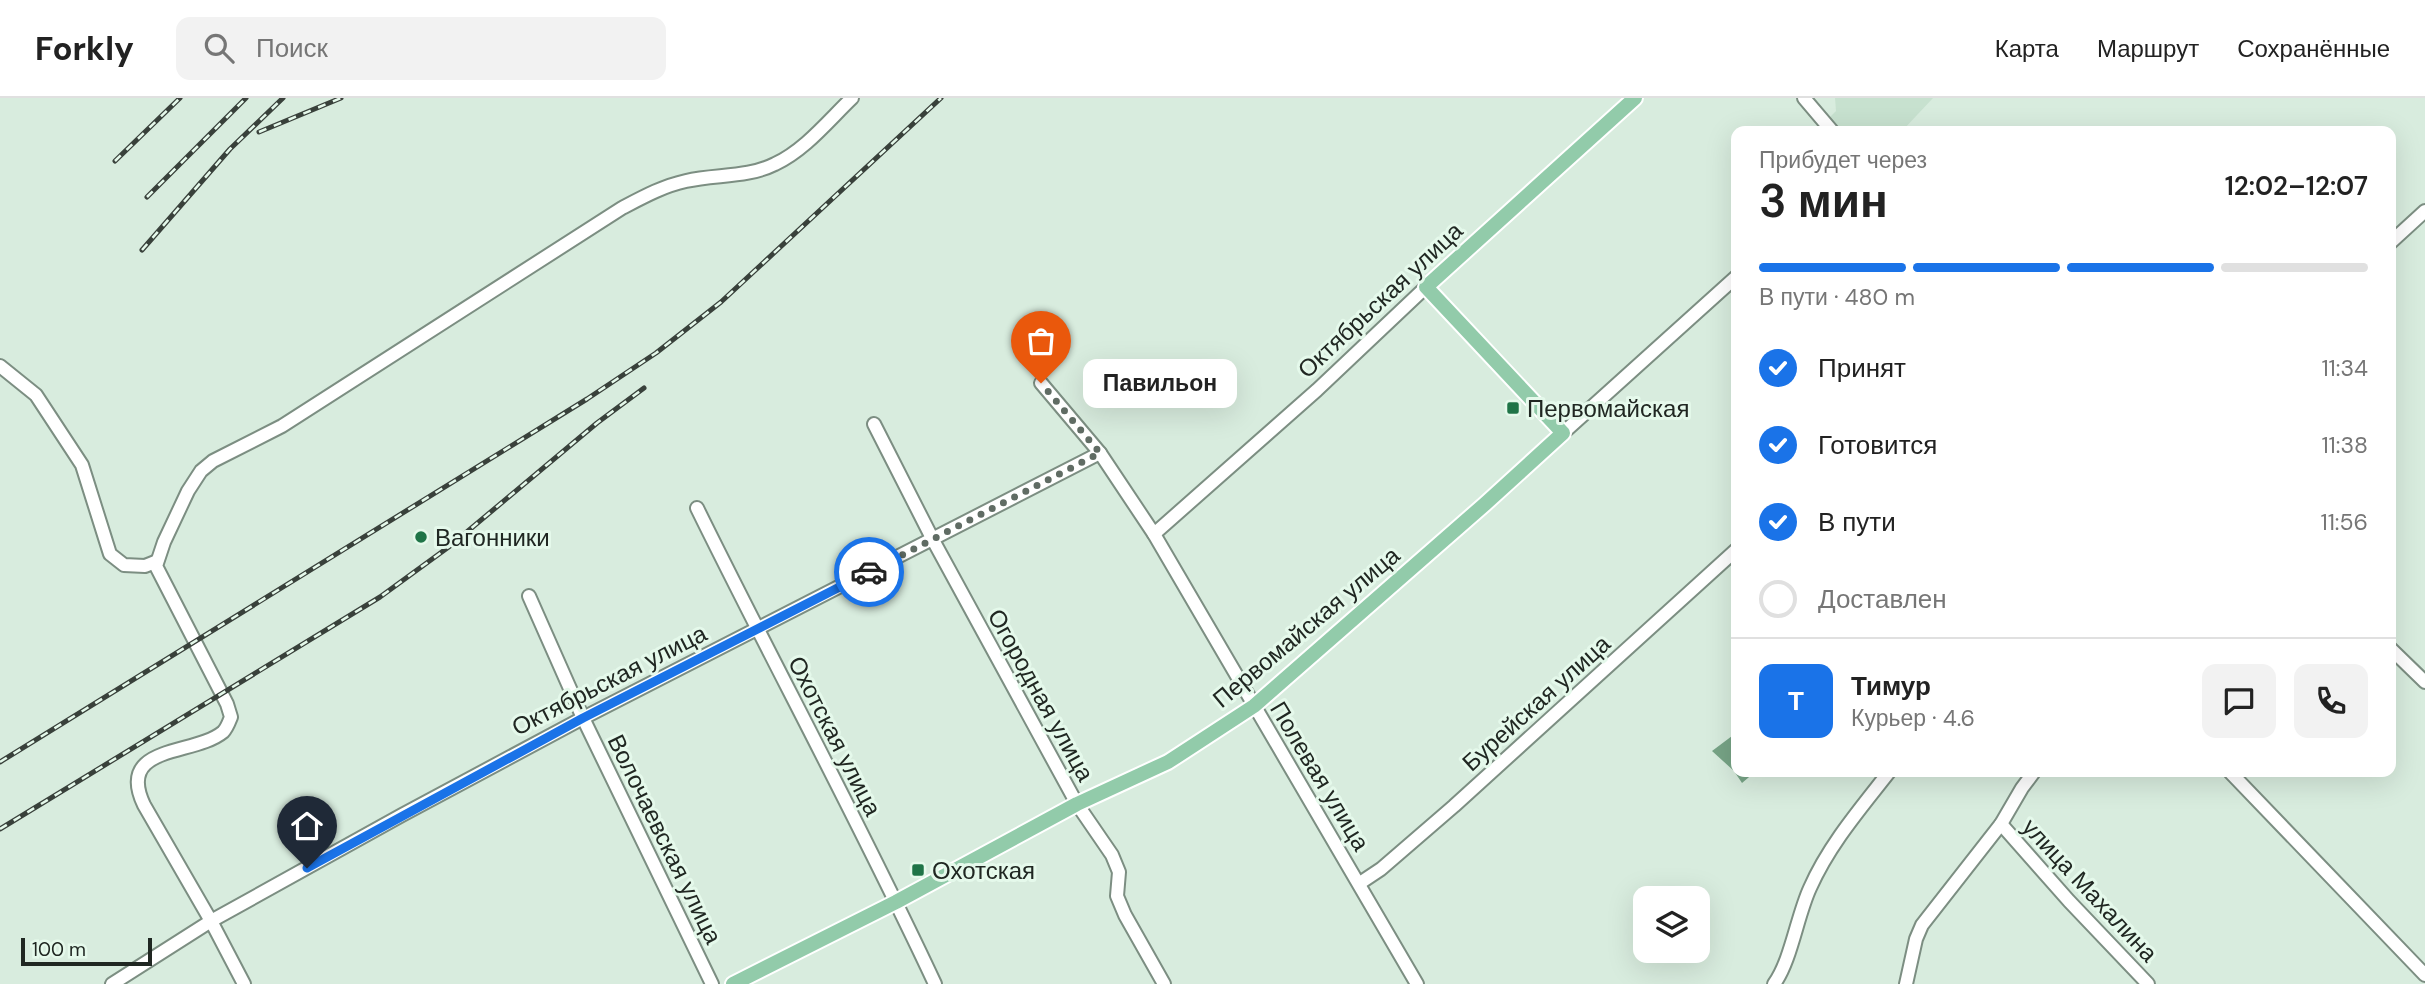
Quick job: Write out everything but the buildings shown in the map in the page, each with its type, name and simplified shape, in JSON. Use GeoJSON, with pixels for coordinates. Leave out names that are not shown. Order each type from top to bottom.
{"type":"FeatureCollection","features":[{"type":"Feature","properties":{"kind":"main road","name":"Октябрьская улица"},"geometry":{"type":"LineString","coordinates":[[1426,287],[1635,98]]}},
{"type":"Feature","properties":{"kind":"main road"},"geometry":{"type":"LineString","coordinates":[[1426,287],[1563,433]]}},
{"type":"Feature","properties":{"kind":"main road","name":"Первомайская улица"},"geometry":{"type":"LineString","coordinates":[[733,984],[896,902],[1077,804],[1168,762],[1254,706],[1563,433]]}},
{"type":"Feature","properties":{"kind":"street"},"geometry":{"type":"LineString","coordinates":[[244,984],[144,805],[137,782],[148,761],[222,732],[231,713],[158,574],[155,562],[188,491],[201,471],[213,461],[282,426],[622,208],[662,188],[687,180],[733,176],[761,170],[793,155],[852,98]]}},
{"type":"Feature","properties":{"kind":"street"},"geometry":{"type":"LineString","coordinates":[[1804,98],[1828,126]]}},
{"type":"Feature","properties":{"kind":"street"},"geometry":{"type":"LineString","coordinates":[[2396,238],[2425,211]]}},
{"type":"Feature","properties":{"kind":"street","name":"Первомайская улица"},"geometry":{"type":"LineString","coordinates":[[1563,433],[1731,282]]}},
{"type":"Feature","properties":{"kind":"street","name":"Октябрьская улица"},"geometry":{"type":"LineString","coordinates":[[1154,534],[1317,390],[1426,287]]}},
{"type":"Feature","properties":{"kind":"street"},"geometry":{"type":"LineString","coordinates":[[0,366],[36,396],[82,465],[110,554],[124,565],[145,566],[155,562]]}},
{"type":"Feature","properties":{"kind":"street","name":"Полевая улица"},"geometry":{"type":"LineString","coordinates":[[1041,383],[1100,453],[1154,534],[1417,984]]}},
{"type":"Feature","properties":{"kind":"street","name":"Огородная улица"},"geometry":{"type":"LineString","coordinates":[[874,424],[933,540],[1077,804],[1112,855],[1119,872],[1117,896],[1164,984]]}},
{"type":"Feature","properties":{"kind":"street","name":"Октябрьская улица"},"geometry":{"type":"LineString","coordinates":[[112,984],[211,921],[390,821],[583,718],[1100,453]]}},
{"type":"Feature","properties":{"kind":"street","name":"Охотская улица"},"geometry":{"type":"LineString","coordinates":[[697,508],[935,984]]}},
{"type":"Feature","properties":{"kind":"street","name":"Бурейская улица"},"geometry":{"type":"LineString","coordinates":[[1360,883],[1381,869],[1454,806],[1731,555]]}},
{"type":"Feature","properties":{"kind":"street","name":"Волочаевская улица"},"geometry":{"type":"LineString","coordinates":[[529,596],[583,718],[712,984]]}},
{"type":"Feature","properties":{"kind":"street"},"geometry":{"type":"LineString","coordinates":[[2396,654],[2425,682]]}},
{"type":"Feature","properties":{"kind":"street"},"geometry":{"type":"LineString","coordinates":[[1774,984],[1783,968],[1808,891],[1826,855],[1885,777]]}},
{"type":"Feature","properties":{"kind":"street"},"geometry":{"type":"LineString","coordinates":[[1906,984],[1916,939],[1922,925],[2001,824],[2030,777]]}},
{"type":"Feature","properties":{"kind":"street"},"geometry":{"type":"LineString","coordinates":[[2235,777],[2425,975]]}},
{"type":"Feature","properties":{"kind":"street","name":"улица Махалина"},"geometry":{"type":"LineString","coordinates":[[2001,824],[2148,984]]}},
{"type":"Feature","properties":{"kind":"shaded area"},"geometry":{"type":"Polygon","coordinates":[[[1835,98],[1933,98],[1907,126],[1836,126],[1828,119],[1836,111],[1835,98]]]}},
{"type":"Feature","properties":{"kind":"shaded area"},"geometry":{"type":"Polygon","coordinates":[[[1731,737],[1731,768],[1712,751],[1731,737]]]}},
{"type":"Feature","properties":{"kind":"shaded area"},"geometry":{"type":"Polygon","coordinates":[[[1738,777],[1749,777],[1742,783],[1738,777]]]}},
{"type":"Feature","properties":{"kind":"railway"},"geometry":{"type":"LineString","coordinates":[[115,161],[180,98]]}},
{"type":"Feature","properties":{"kind":"railway"},"geometry":{"type":"LineString","coordinates":[[147,197],[246,98]]}},
{"type":"Feature","properties":{"kind":"railway"},"geometry":{"type":"LineString","coordinates":[[142,250],[230,149],[283,98]]}},
{"type":"Feature","properties":{"kind":"railway"},"geometry":{"type":"LineString","coordinates":[[259,132],[341,98]]}},
{"type":"Feature","properties":{"kind":"railway"},"geometry":{"type":"LineString","coordinates":[[0,762],[587,399],[656,353],[721,302],[941,98]]}},
{"type":"Feature","properties":{"kind":"railway"},"geometry":{"type":"LineString","coordinates":[[0,829],[380,597],[450,546],[597,423],[644,388]]}},
{"type":"Feature","properties":{"kind":"way so far"},"geometry":{"type":"LineString","coordinates":[[869,572],[1100,453],[1041,383]]}},
{"type":"Feature","properties":{"kind":"place","name":"Павильон"},"geometry":{"type":"Point","coordinates":[1041,383]}},
{"type":"Feature","properties":{"kind":"place","name":"Первомайская"},"geometry":{"type":"Point","coordinates":[1513,408]}},
{"type":"Feature","properties":{"kind":"place","name":"Вагонники"},"geometry":{"type":"Point","coordinates":[421,537]}},
{"type":"Feature","properties":{"kind":"place","name":"Охотская"},"geometry":{"type":"Point","coordinates":[918,870]}},
{"type":"Feature","properties":{"kind":"route"},"geometry":{"type":"LineString","coordinates":[[307,868],[583,718],[869,572]]}}]}
